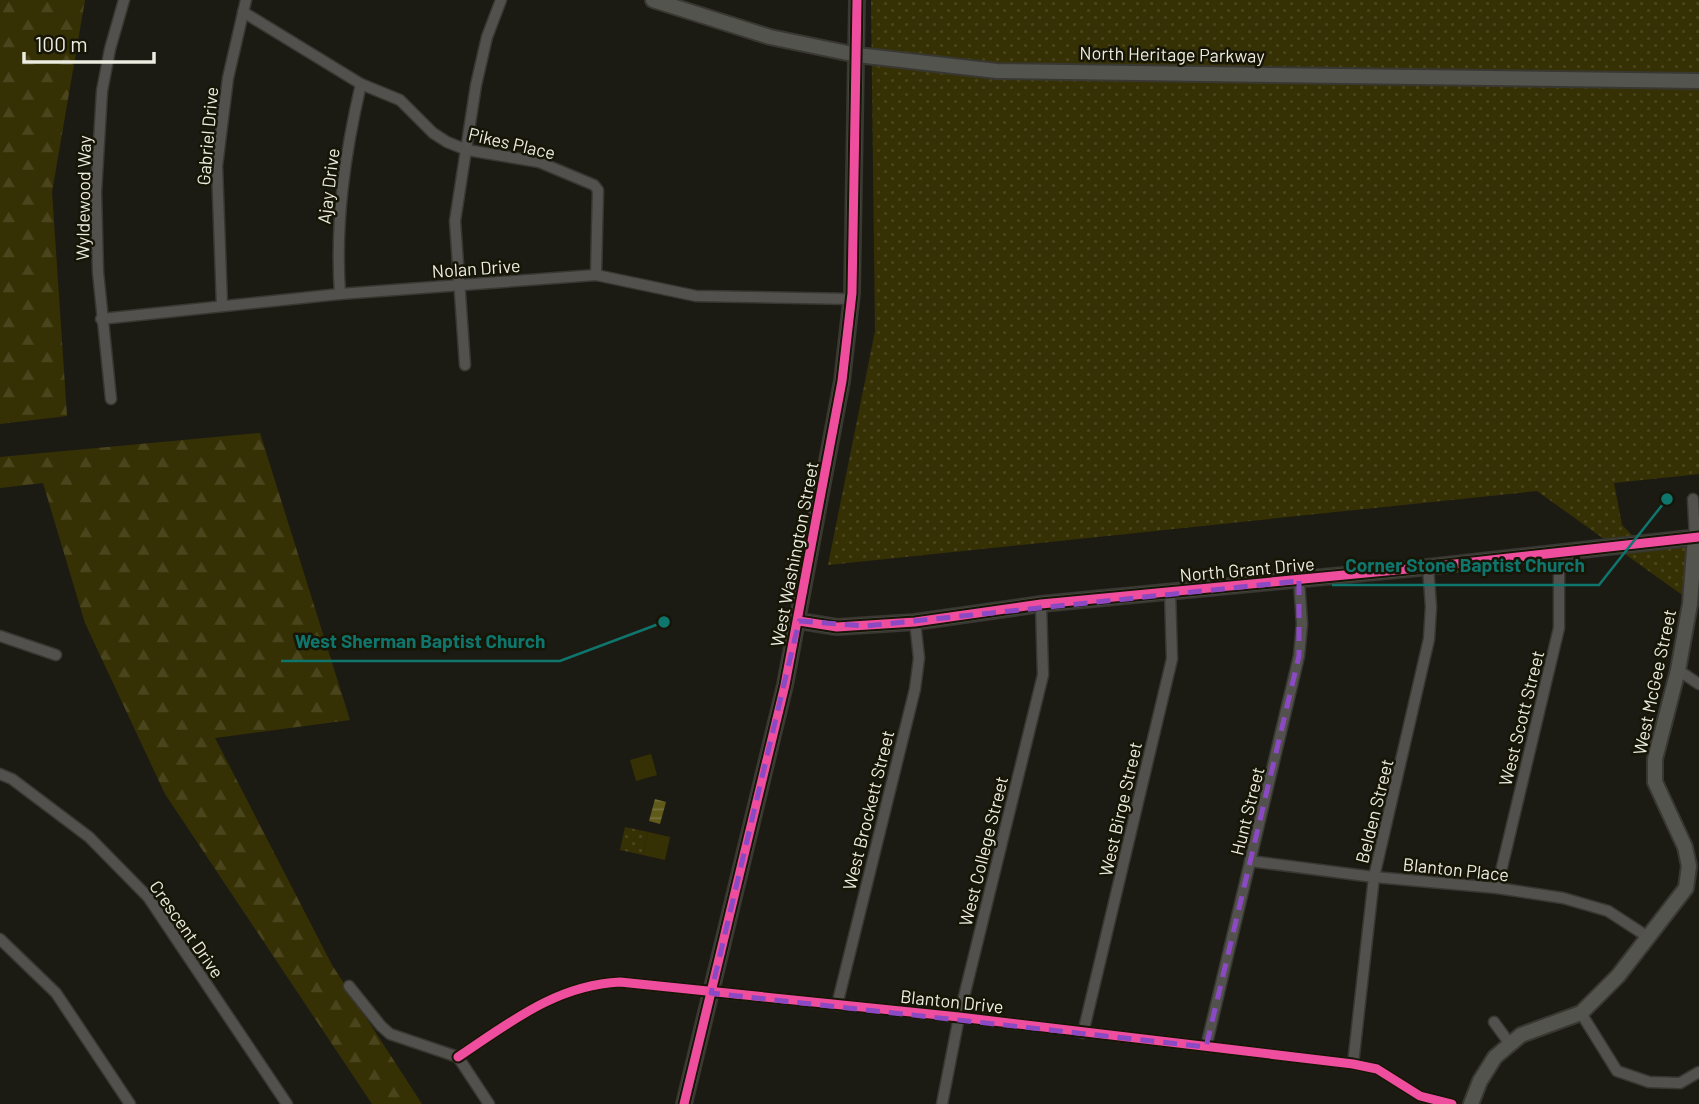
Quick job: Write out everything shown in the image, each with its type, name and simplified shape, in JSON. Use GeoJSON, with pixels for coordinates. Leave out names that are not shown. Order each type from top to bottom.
{"type":"FeatureCollection","features":[{"type":"Feature","properties":{"kind":"street","name":"Wyldewood Way"},"geometry":{"type":"LineString","coordinates":[[111,399],[102,319],[96,192],[102,91],[124,0]]}},
{"type":"Feature","properties":{"kind":"street"},"geometry":{"type":"LineString","coordinates":[[243,12],[246,0]]}},
{"type":"Feature","properties":{"kind":"street"},"geometry":{"type":"LineString","coordinates":[[465,365],[455,221],[476,85],[487,37],[501,0]]}},
{"type":"Feature","properties":{"kind":"street","name":"North Heritage Parkway"},"geometry":{"type":"LineString","coordinates":[[653,0],[770,37],[857,55],[997,71],[1699,81]]}},
{"type":"Feature","properties":{"kind":"street","name":"West Washington Street"},"geometry":{"type":"LineString","coordinates":[[684,1104],[799,621],[842,381],[852,299],[857,0]]}},
{"type":"Feature","properties":{"kind":"street","name":"Pikes Place"},"geometry":{"type":"LineString","coordinates":[[243,12],[361,84],[400,100],[447,142],[467,150],[539,162],[594,185],[598,190],[596,275]]}},
{"type":"Feature","properties":{"kind":"street","name":"Gabriel Drive"},"geometry":{"type":"LineString","coordinates":[[222,306],[217,166],[228,78],[243,12]]}},
{"type":"Feature","properties":{"kind":"street","name":"Ajay Drive"},"geometry":{"type":"LineString","coordinates":[[340,294],[338,261],[342,191],[361,84]]}},
{"type":"Feature","properties":{"kind":"street","name":"Nolan Drive"},"geometry":{"type":"LineString","coordinates":[[102,319],[340,294],[596,275],[696,296],[852,299]]}},
{"type":"Feature","properties":{"kind":"street","name":"West McGee Street"},"geometry":{"type":"LineString","coordinates":[[1471,1104],[1480,1081],[1495,1057],[1521,1035],[1581,1013],[1618,976],[1686,888],[1689,866],[1685,847],[1656,782],[1655,759],[1678,670],[1690,604],[1697,537],[1693,499]]}},
{"type":"Feature","properties":{"kind":"street","name":"North Grant Drive"},"geometry":{"type":"LineString","coordinates":[[799,621],[838,627],[915,622],[1041,604],[1428,568],[1697,537]]}},
{"type":"Feature","properties":{"kind":"street","name":"West Scott Street"},"geometry":{"type":"LineString","coordinates":[[1497,888],[1559,628],[1559,553]]}},
{"type":"Feature","properties":{"kind":"street","name":"Belden Street"},"geometry":{"type":"LineString","coordinates":[[1353,1064],[1374,877],[1429,639],[1431,607],[1428,568]]}},
{"type":"Feature","properties":{"kind":"street","name":"Hunt Street"},"geometry":{"type":"LineString","coordinates":[[1206,1046],[1299,656],[1302,624],[1299,581]]}},
{"type":"Feature","properties":{"kind":"street","name":"West Birge Street"},"geometry":{"type":"LineString","coordinates":[[1083,1033],[1172,659],[1170,591]]}},
{"type":"Feature","properties":{"kind":"street","name":"West College Street"},"geometry":{"type":"LineString","coordinates":[[942,1104],[959,1017],[1043,675],[1041,604]]}},
{"type":"Feature","properties":{"kind":"street","name":"West Brockett Street"},"geometry":{"type":"LineString","coordinates":[[837,1005],[915,688],[919,658],[915,622]]}},
{"type":"Feature","properties":{"kind":"street"},"geometry":{"type":"LineString","coordinates":[[0,636],[57,654]]}},
{"type":"Feature","properties":{"kind":"street"},"geometry":{"type":"LineString","coordinates":[[1678,670],[1699,684]]}},
{"type":"Feature","properties":{"kind":"street","name":"Crescent Drive"},"geometry":{"type":"LineString","coordinates":[[0,774],[12,779],[89,836],[148,897],[287,1104]]}},
{"type":"Feature","properties":{"kind":"street","name":"Blanton Place"},"geometry":{"type":"LineString","coordinates":[[1250,861],[1374,877],[1497,888],[1563,898],[1608,911],[1648,937]]}},
{"type":"Feature","properties":{"kind":"street"},"geometry":{"type":"LineString","coordinates":[[0,939],[56,993],[130,1104]]}},
{"type":"Feature","properties":{"kind":"street","name":"Blanton Drive"},"geometry":{"type":"LineString","coordinates":[[458,1057],[535,1006],[580,987],[620,982],[959,1017],[1353,1064],[1377,1069],[1420,1096],[1452,1104]]}},
{"type":"Feature","properties":{"kind":"street"},"geometry":{"type":"LineString","coordinates":[[349,986],[390,1034],[458,1057],[489,1104]]}},
{"type":"Feature","properties":{"kind":"street"},"geometry":{"type":"LineString","coordinates":[[1581,1013],[1616,1071],[1649,1082],[1680,1083],[1699,1072]]}},
{"type":"Feature","properties":{"kind":"street"},"geometry":{"type":"LineString","coordinates":[[1494,1022],[1510,1044]]}},
{"type":"Feature","properties":{"kind":"highlighted area"},"geometry":{"type":"Polygon","coordinates":[[[1299,581],[1299,656],[1206,1047],[711,993],[799,621],[866,626],[1299,581]]]}},
{"type":"Feature","properties":{"kind":"green space"},"geometry":{"type":"Polygon","coordinates":[[[0,0],[85,0],[52,192],[67,416],[0,424],[0,0]]]}},
{"type":"Feature","properties":{"kind":"green space"},"geometry":{"type":"Polygon","coordinates":[[[871,0],[1699,0],[1699,474],[1614,483],[1622,525],[1636,539],[1699,533],[1699,607],[1537,491],[828,565],[875,331],[871,0]]]}},
{"type":"Feature","properties":{"kind":"green space"},"geometry":{"type":"Polygon","coordinates":[[[260,433],[350,720],[215,738],[332,965],[422,1104],[372,1104],[165,794],[85,623],[43,483],[0,488],[0,457],[260,433]]]}},
{"type":"Feature","properties":{"kind":"green space"},"geometry":{"type":"Polygon","coordinates":[[[651,754],[657,775],[636,781],[630,760],[651,754]]]}},
{"type":"Feature","properties":{"kind":"green space"},"geometry":{"type":"Polygon","coordinates":[[[625,827],[648,832],[643,855],[620,850],[625,827]]]}},
{"type":"Feature","properties":{"kind":"green space"},"geometry":{"type":"Polygon","coordinates":[[[648,832],[670,837],[665,860],[643,855],[648,832]]]}},
{"type":"Feature","properties":{"kind":"shaded area"},"geometry":{"type":"Polygon","coordinates":[[[655,799],[666,802],[660,824],[649,821],[655,799]]]}},
{"type":"Feature","properties":{"kind":"cycle path"},"geometry":{"type":"LineString","coordinates":[[684,1104],[785,685],[842,381],[852,293],[857,0]]}},
{"type":"Feature","properties":{"kind":"cycle path"},"geometry":{"type":"LineString","coordinates":[[799,621],[837,627],[915,622],[1041,604],[1428,567],[1699,537]]}},
{"type":"Feature","properties":{"kind":"cycle path"},"geometry":{"type":"LineString","coordinates":[[458,1057],[515,1019],[554,998],[575,990],[620,982],[959,1017],[1353,1064],[1377,1069],[1420,1096],[1452,1104]]}},
{"type":"Feature","properties":{"kind":"place","name":"Corner Stone Baptist Church"},"geometry":{"type":"Point","coordinates":[1667,499]}},
{"type":"Feature","properties":{"kind":"place","name":"West Sherman Baptist Church"},"geometry":{"type":"Point","coordinates":[664,622]}}]}
